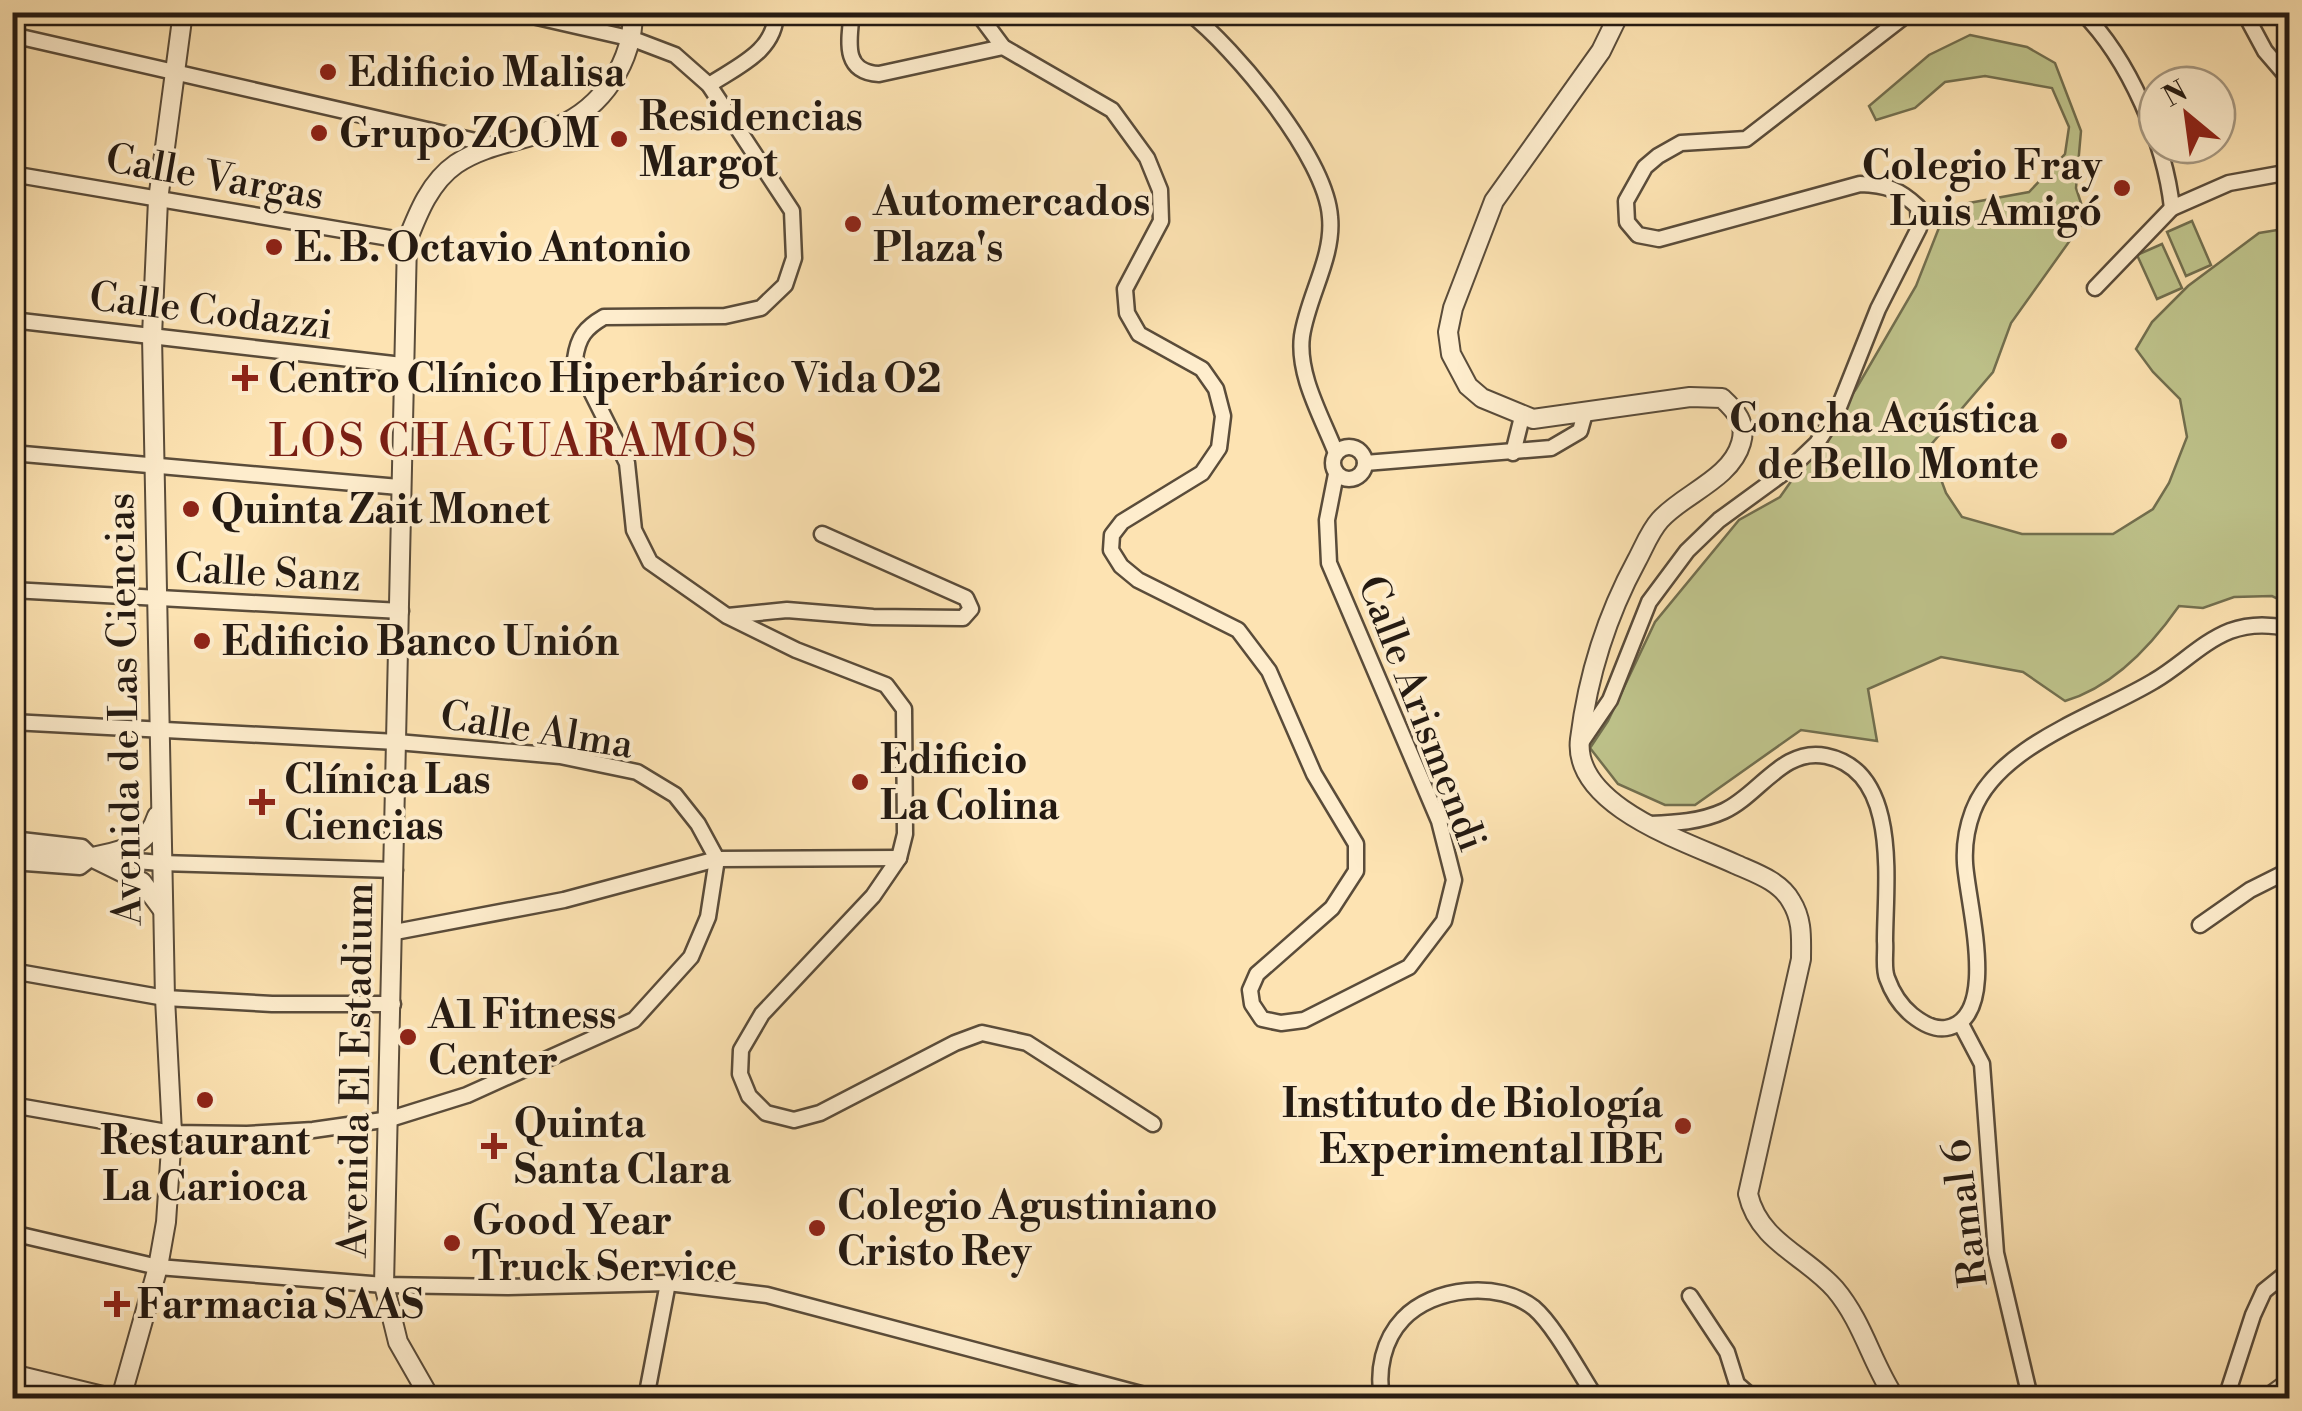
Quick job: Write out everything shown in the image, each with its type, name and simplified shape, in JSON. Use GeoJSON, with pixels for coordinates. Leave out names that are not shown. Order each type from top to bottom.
{"type":"FeatureCollection","features":[{"type":"Feature","properties":{"kind":"street","name":"Avenida de Las Ciencias"},"geometry":{"type":"LineString","coordinates":[[120,1398],[158,1268],[166,1222],[172,1133],[161,864],[152,336],[158,200],[183,12]]}},
{"type":"Feature","properties":{"kind":"street"},"geometry":{"type":"LineString","coordinates":[[515,12],[633,39],[675,55],[709,84],[792,211],[794,258],[785,285],[761,308],[725,316],[604,317],[589,325],[577,340],[576,359],[626,463],[634,530],[641,548],[650,562],[727,616],[796,650],[886,685],[904,709],[905,834],[899,858],[873,896],[762,1014],[742,1050],[740,1074],[749,1096],[766,1113],[794,1120],[820,1113],[982,1033],[1027,1043],[1153,1124]]}},
{"type":"Feature","properties":{"kind":"street","name":"Avenida El Estadium"},"geometry":{"type":"LineString","coordinates":[[430,1398],[398,1342],[384,1285],[407,241],[433,187],[454,165],[494,145],[556,127],[586,110],[621,70],[633,39],[632,12]]}},
{"type":"Feature","properties":{"kind":"street"},"geometry":{"type":"LineString","coordinates":[[709,84],[770,40],[776,28],[776,12]]}},
{"type":"Feature","properties":{"kind":"street"},"geometry":{"type":"LineString","coordinates":[[852,12],[850,56],[855,68],[866,74],[1003,47],[977,12]]}},
{"type":"Feature","properties":{"kind":"street"},"geometry":{"type":"LineString","coordinates":[[1188,12],[1209,28],[1247,71],[1295,135],[1326,193],[1331,220],[1328,245],[1302,337],[1303,368],[1336,453],[1332,464],[1336,474],[1346,479],[1357,477],[1365,463],[1361,452],[1352,447],[1336,453]]}},
{"type":"Feature","properties":{"kind":"street"},"geometry":{"type":"LineString","coordinates":[[1620,12],[1601,51],[1500,191],[1453,308],[1448,332],[1451,354],[1458,372],[1482,398],[1522,416],[1548,420],[1690,397],[1722,398],[1738,413],[1743,429],[1733,462],[1659,521],[1625,582],[1596,656],[1579,745],[1583,767],[1596,787],[1617,807],[1764,877],[1790,898],[1796,910],[1802,929],[1800,960],[1748,1194],[1752,1213],[1765,1232],[1834,1287],[1862,1328],[1895,1398]]}},
{"type":"Feature","properties":{"kind":"street"},"geometry":{"type":"LineString","coordinates":[[2082,12],[2102,33],[2142,105],[2170,185],[2172,208]]}},
{"type":"Feature","properties":{"kind":"street"},"geometry":{"type":"LineString","coordinates":[[2244,12],[2264,51],[2290,80]]}},
{"type":"Feature","properties":{"kind":"street"},"geometry":{"type":"LineString","coordinates":[[1579,745],[1610,700],[1649,602],[1687,552],[1719,520],[1793,466],[1817,443],[1838,412],[1878,309],[1919,228],[1918,207],[1901,190],[1884,184],[1860,184],[1659,240],[1638,234],[1627,222],[1626,200],[1646,167],[1658,156],[1681,143],[1746,139],[1899,15]]}},
{"type":"Feature","properties":{"kind":"street"},"geometry":{"type":"LineString","coordinates":[[12,35],[494,145]]}},
{"type":"Feature","properties":{"kind":"street","name":"Calle Arismendi"},"geometry":{"type":"LineString","coordinates":[[1003,47],[1112,110],[1148,158],[1160,190],[1161,221],[1126,289],[1127,313],[1139,334],[1202,369],[1216,389],[1224,416],[1219,448],[1202,473],[1122,522],[1112,535],[1111,550],[1121,566],[1138,580],[1238,630],[1269,671],[1314,774],[1356,844],[1356,870],[1332,908],[1273,958],[1250,990],[1252,1004],[1262,1019],[1281,1024],[1304,1020],[1409,967],[1444,921],[1454,880],[1439,821],[1329,563],[1327,520],[1336,474]]}},
{"type":"Feature","properties":{"kind":"street"},"geometry":{"type":"LineString","coordinates":[[2095,288],[2172,208],[2229,184],[2290,172]]}},
{"type":"Feature","properties":{"kind":"street","name":"Calle Vargas"},"geometry":{"type":"LineString","coordinates":[[12,174],[407,241]]}},
{"type":"Feature","properties":{"kind":"street","name":"Calle Codazzi"},"geometry":{"type":"LineString","coordinates":[[12,320],[402,365]]}},
{"type":"Feature","properties":{"kind":"street"},"geometry":{"type":"LineString","coordinates":[[1365,463],[1551,448],[1580,431],[1586,414]]}},
{"type":"Feature","properties":{"kind":"street"},"geometry":{"type":"LineString","coordinates":[[1513,453],[1522,416]]}},
{"type":"Feature","properties":{"kind":"street"},"geometry":{"type":"LineString","coordinates":[[12,452],[400,487]]}},
{"type":"Feature","properties":{"kind":"street"},"geometry":{"type":"LineString","coordinates":[[727,616],[787,610],[873,617],[963,618],[971,609],[966,598],[822,534]]}},
{"type":"Feature","properties":{"kind":"street","name":"Calle Sanz"},"geometry":{"type":"LineString","coordinates":[[12,590],[401,611]]}},
{"type":"Feature","properties":{"kind":"street"},"geometry":{"type":"LineString","coordinates":[[1649,824],[1693,820],[1723,811],[1742,802],[1782,765],[1805,756],[1823,754],[1844,761],[1863,775],[1884,823],[1886,976],[1902,1006],[1922,1024],[1943,1029],[1961,1024],[1973,1010],[1979,987],[1965,860],[1966,836],[1982,793],[1998,774],[2038,742],[2120,702],[2230,631],[2254,626],[2290,629]]}},
{"type":"Feature","properties":{"kind":"street","name":"Calle Alma"},"geometry":{"type":"LineString","coordinates":[[12,722],[398,742],[560,756],[637,772],[675,795],[698,824],[717,859]]}},
{"type":"Feature","properties":{"kind":"street"},"geometry":{"type":"LineString","coordinates":[[12,862],[80,867],[93,858],[134,847],[146,839],[160,806]]}},
{"type":"Feature","properties":{"kind":"street"},"geometry":{"type":"LineString","coordinates":[[12,839],[82,847],[93,858],[142,882],[163,910]]}},
{"type":"Feature","properties":{"kind":"street"},"geometry":{"type":"LineString","coordinates":[[12,851],[161,864],[395,870]]}},
{"type":"Feature","properties":{"kind":"street"},"geometry":{"type":"LineString","coordinates":[[394,932],[564,900],[717,859],[899,858]]}},
{"type":"Feature","properties":{"kind":"street"},"geometry":{"type":"LineString","coordinates":[[12,1105],[172,1133],[313,1130],[390,1119],[467,1096],[634,1020],[691,956],[708,916],[717,859]]}},
{"type":"Feature","properties":{"kind":"street"},"geometry":{"type":"LineString","coordinates":[[2200,926],[2250,890],[2290,870]]}},
{"type":"Feature","properties":{"kind":"street"},"geometry":{"type":"LineString","coordinates":[[12,971],[165,998],[272,1004],[393,1004]]}},
{"type":"Feature","properties":{"kind":"street","name":"Ramal 6"},"geometry":{"type":"LineString","coordinates":[[1961,1024],[1982,1064],[1996,1253],[2030,1397]]}},
{"type":"Feature","properties":{"kind":"street"},"geometry":{"type":"LineString","coordinates":[[12,1233],[158,1268],[384,1285],[668,1283],[767,1295],[1156,1398]]}},
{"type":"Feature","properties":{"kind":"street"},"geometry":{"type":"LineString","coordinates":[[2226,1398],[2264,1291],[2290,1270]]}},
{"type":"Feature","properties":{"kind":"street"},"geometry":{"type":"LineString","coordinates":[[646,1398],[668,1283]]}},
{"type":"Feature","properties":{"kind":"street"},"geometry":{"type":"LineString","coordinates":[[1382,1398],[1378,1376],[1386,1347],[1403,1319],[1429,1300],[1469,1291],[1513,1296],[1535,1309],[1596,1398]]}},
{"type":"Feature","properties":{"kind":"street"},"geometry":{"type":"LineString","coordinates":[[1690,1296],[1727,1352],[1737,1391],[1753,1398]]}},
{"type":"Feature","properties":{"kind":"street"},"geometry":{"type":"LineString","coordinates":[[12,1374],[110,1398]]}},
{"type":"Feature","properties":{"kind":"street"},"geometry":{"type":"LineString","coordinates":[[2268,1398],[2290,1382]]}},
{"type":"Feature","properties":{"kind":"street"},"geometry":{"type":"LineString","coordinates":[[12,1388],[53,1398]]}},
{"type":"Feature","properties":{"kind":"green space"},"geometry":{"type":"Polygon","coordinates":[[[1970,35],[2027,47],[2055,63],[2081,131],[2076,188],[2086,218],[2011,323],[1993,372],[1929,447],[1946,493],[1962,517],[2022,534],[2113,534],[2153,509],[2169,483],[2187,437],[2180,399],[2136,349],[2152,322],[2188,286],[2259,233],[2289,228],[2289,604],[2272,596],[2234,597],[2203,608],[2179,606],[2130,663],[2099,686],[2065,701],[2023,672],[1941,657],[1868,689],[1877,741],[1801,730],[1695,805],[1665,805],[1618,784],[1590,748],[1608,721],[1655,622],[1739,520],[1780,497],[1856,389],[1916,286],[1944,215],[1969,203],[2029,192],[2065,154],[2069,127],[2052,88],[1985,76],[1945,82],[1915,108],[1876,120],[1869,106],[1929,55],[1970,35]]]}},
{"type":"Feature","properties":{"kind":"green space"},"geometry":{"type":"Polygon","coordinates":[[[2192,221],[2211,265],[2186,276],[2167,232],[2192,221]]]}},
{"type":"Feature","properties":{"kind":"green space"},"geometry":{"type":"Polygon","coordinates":[[[2162,244],[2182,288],[2157,299],[2137,255],[2162,244]]]}},
{"type":"Feature","properties":{"kind":"place","name":"Edificio Malisa"},"geometry":{"type":"Point","coordinates":[328,72]}},
{"type":"Feature","properties":{"kind":"place","name":"Grupo ZOOM"},"geometry":{"type":"Point","coordinates":[319,133]}},
{"type":"Feature","properties":{"kind":"place","name":"Residencias Margot"},"geometry":{"type":"Point","coordinates":[619,139]}},
{"type":"Feature","properties":{"kind":"place","name":"Colegio Fray Luis Amigó"},"geometry":{"type":"Point","coordinates":[2122,188]}},
{"type":"Feature","properties":{"kind":"place","name":"Automercados Plaza's"},"geometry":{"type":"Point","coordinates":[853,224]}},
{"type":"Feature","properties":{"kind":"place","name":"E. B. Octavio Antonio"},"geometry":{"type":"Point","coordinates":[274,247]}},
{"type":"Feature","properties":{"kind":"place","name":"Centro Clínico Hiperbárico Vida O2"},"geometry":{"type":"Point","coordinates":[245,378]}},
{"type":"Feature","properties":{"kind":"place","name":"Concha Acústica de Bello Monte"},"geometry":{"type":"Point","coordinates":[2059,441]}},
{"type":"Feature","properties":{"kind":"place","name":"Quinta Zait Monet"},"geometry":{"type":"Point","coordinates":[191,509]}},
{"type":"Feature","properties":{"kind":"place","name":"Edificio Banco Unión"},"geometry":{"type":"Point","coordinates":[202,641]}},
{"type":"Feature","properties":{"kind":"place","name":"Edificio La Colina"},"geometry":{"type":"Point","coordinates":[860,782]}},
{"type":"Feature","properties":{"kind":"place","name":"Clínica Las Ciencias"},"geometry":{"type":"Point","coordinates":[262,802]}},
{"type":"Feature","properties":{"kind":"place","name":"A1 Fitness Center"},"geometry":{"type":"Point","coordinates":[408,1037]}},
{"type":"Feature","properties":{"kind":"place","name":"Restaurant La Carioca"},"geometry":{"type":"Point","coordinates":[205,1100]}},
{"type":"Feature","properties":{"kind":"place","name":"Instituto de Biología Experimental IBE"},"geometry":{"type":"Point","coordinates":[1683,1126]}},
{"type":"Feature","properties":{"kind":"place","name":"Quinta Santa Clara"},"geometry":{"type":"Point","coordinates":[494,1146]}},
{"type":"Feature","properties":{"kind":"place","name":"Colegio Agustiniano Cristo Rey"},"geometry":{"type":"Point","coordinates":[817,1228]}},
{"type":"Feature","properties":{"kind":"place","name":"Good Year Truck Service"},"geometry":{"type":"Point","coordinates":[452,1243]}},
{"type":"Feature","properties":{"kind":"place","name":"Farmacia SAAS"},"geometry":{"type":"Point","coordinates":[117,1304]}},
{"type":"Feature","properties":{"kind":"district","name":"LOS CHAGUARAMOS"},"geometry":{"type":"Point","coordinates":[514,440]}}]}
